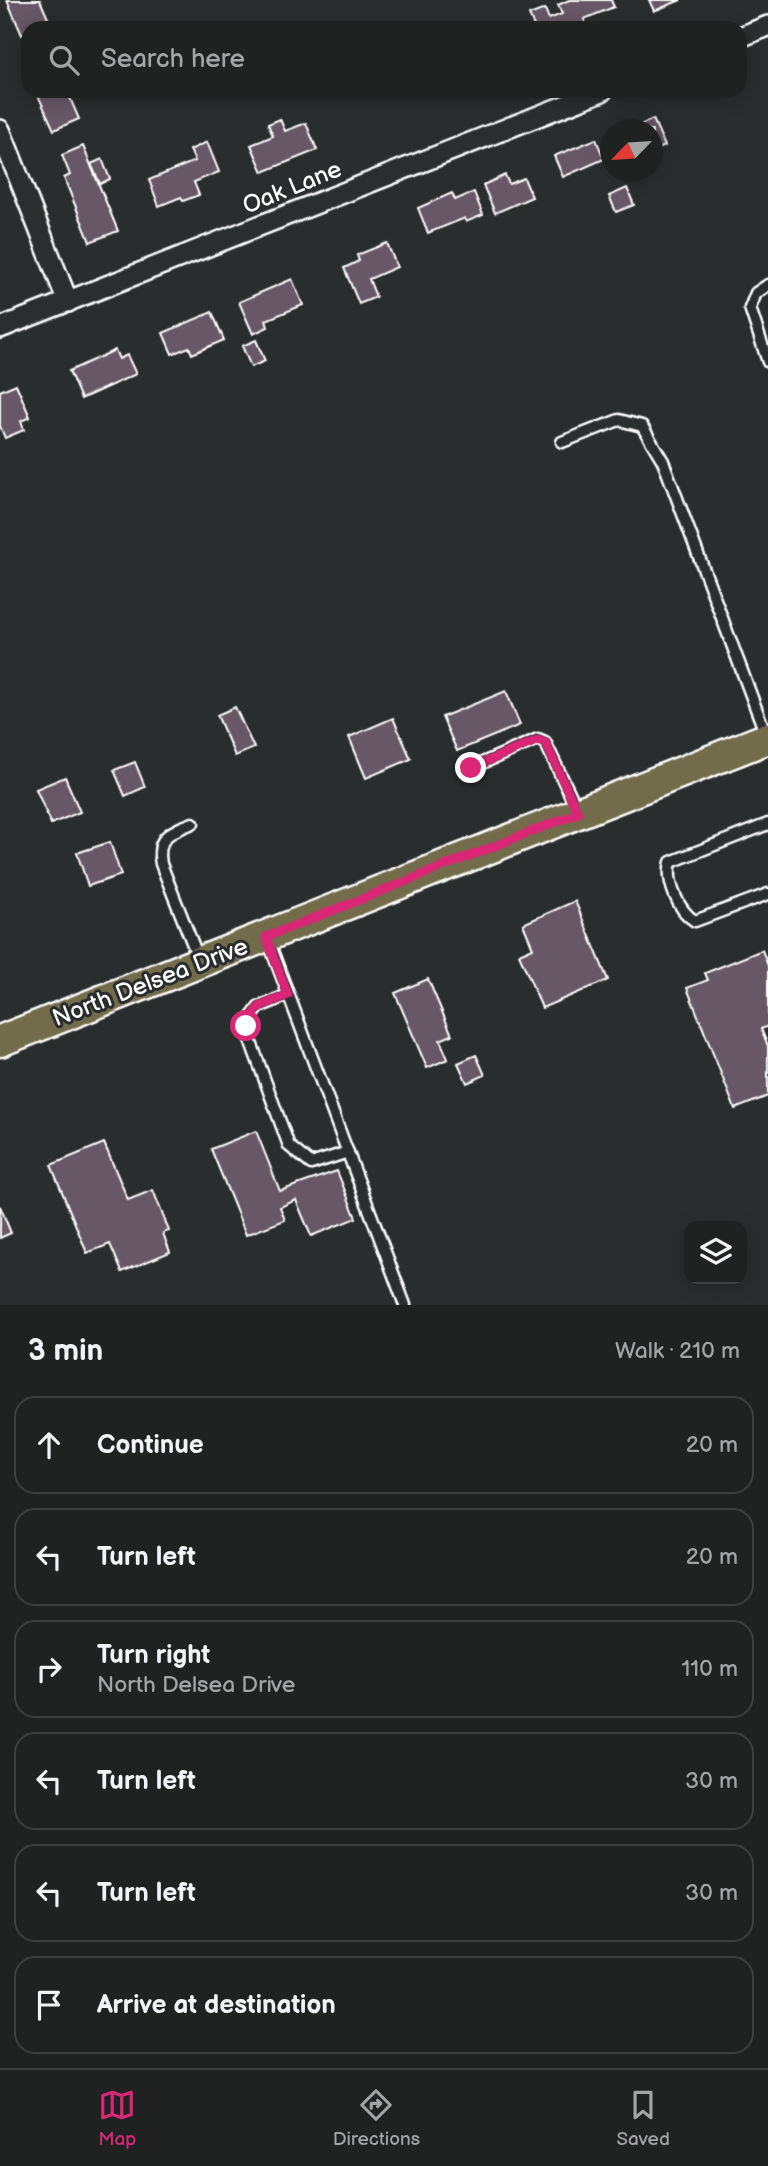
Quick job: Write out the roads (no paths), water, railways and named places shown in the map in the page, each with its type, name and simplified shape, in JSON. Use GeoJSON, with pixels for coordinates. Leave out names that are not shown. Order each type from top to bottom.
{"type":"FeatureCollection","features":[{"type":"Feature","properties":{"kind":"main road","name":"North Delsea Drive"},"geometry":{"type":"LineString","coordinates":[[0,1041],[768,738]]}},
{"type":"Feature","properties":{"kind":"street"},"geometry":{"type":"LineString","coordinates":[[747,34],[768,26]]}},
{"type":"Feature","properties":{"kind":"street","name":"Oak Lane"},"geometry":{"type":"LineString","coordinates":[[0,328],[584,98]]}},
{"type":"Feature","properties":{"kind":"street"},"geometry":{"type":"LineString","coordinates":[[0,130],[68,302]]}},
{"type":"Feature","properties":{"kind":"lane"},"geometry":{"type":"LineString","coordinates":[[768,285],[756,293],[750,308],[768,362]]}},
{"type":"Feature","properties":{"kind":"lane"},"geometry":{"type":"LineString","coordinates":[[562,442],[619,420],[642,426],[663,461],[768,738]]}},
{"type":"Feature","properties":{"kind":"lane"},"geometry":{"type":"LineString","coordinates":[[471,768],[538,740],[545,742],[578,813]]}},
{"type":"Feature","properties":{"kind":"lane"},"geometry":{"type":"LineString","coordinates":[[192,823],[169,832],[162,838],[158,849],[161,864],[200,962]]}},
{"type":"Feature","properties":{"kind":"lane"},"geometry":{"type":"LineString","coordinates":[[768,824],[671,862],[668,874],[684,914],[695,921],[768,894]]}},
{"type":"Feature","properties":{"kind":"lane"},"geometry":{"type":"LineString","coordinates":[[266,937],[405,1305]]}},
{"type":"Feature","properties":{"kind":"lane"},"geometry":{"type":"LineString","coordinates":[[288,995],[259,1007],[246,1026],[289,1146],[311,1164],[348,1152]]}}]}
